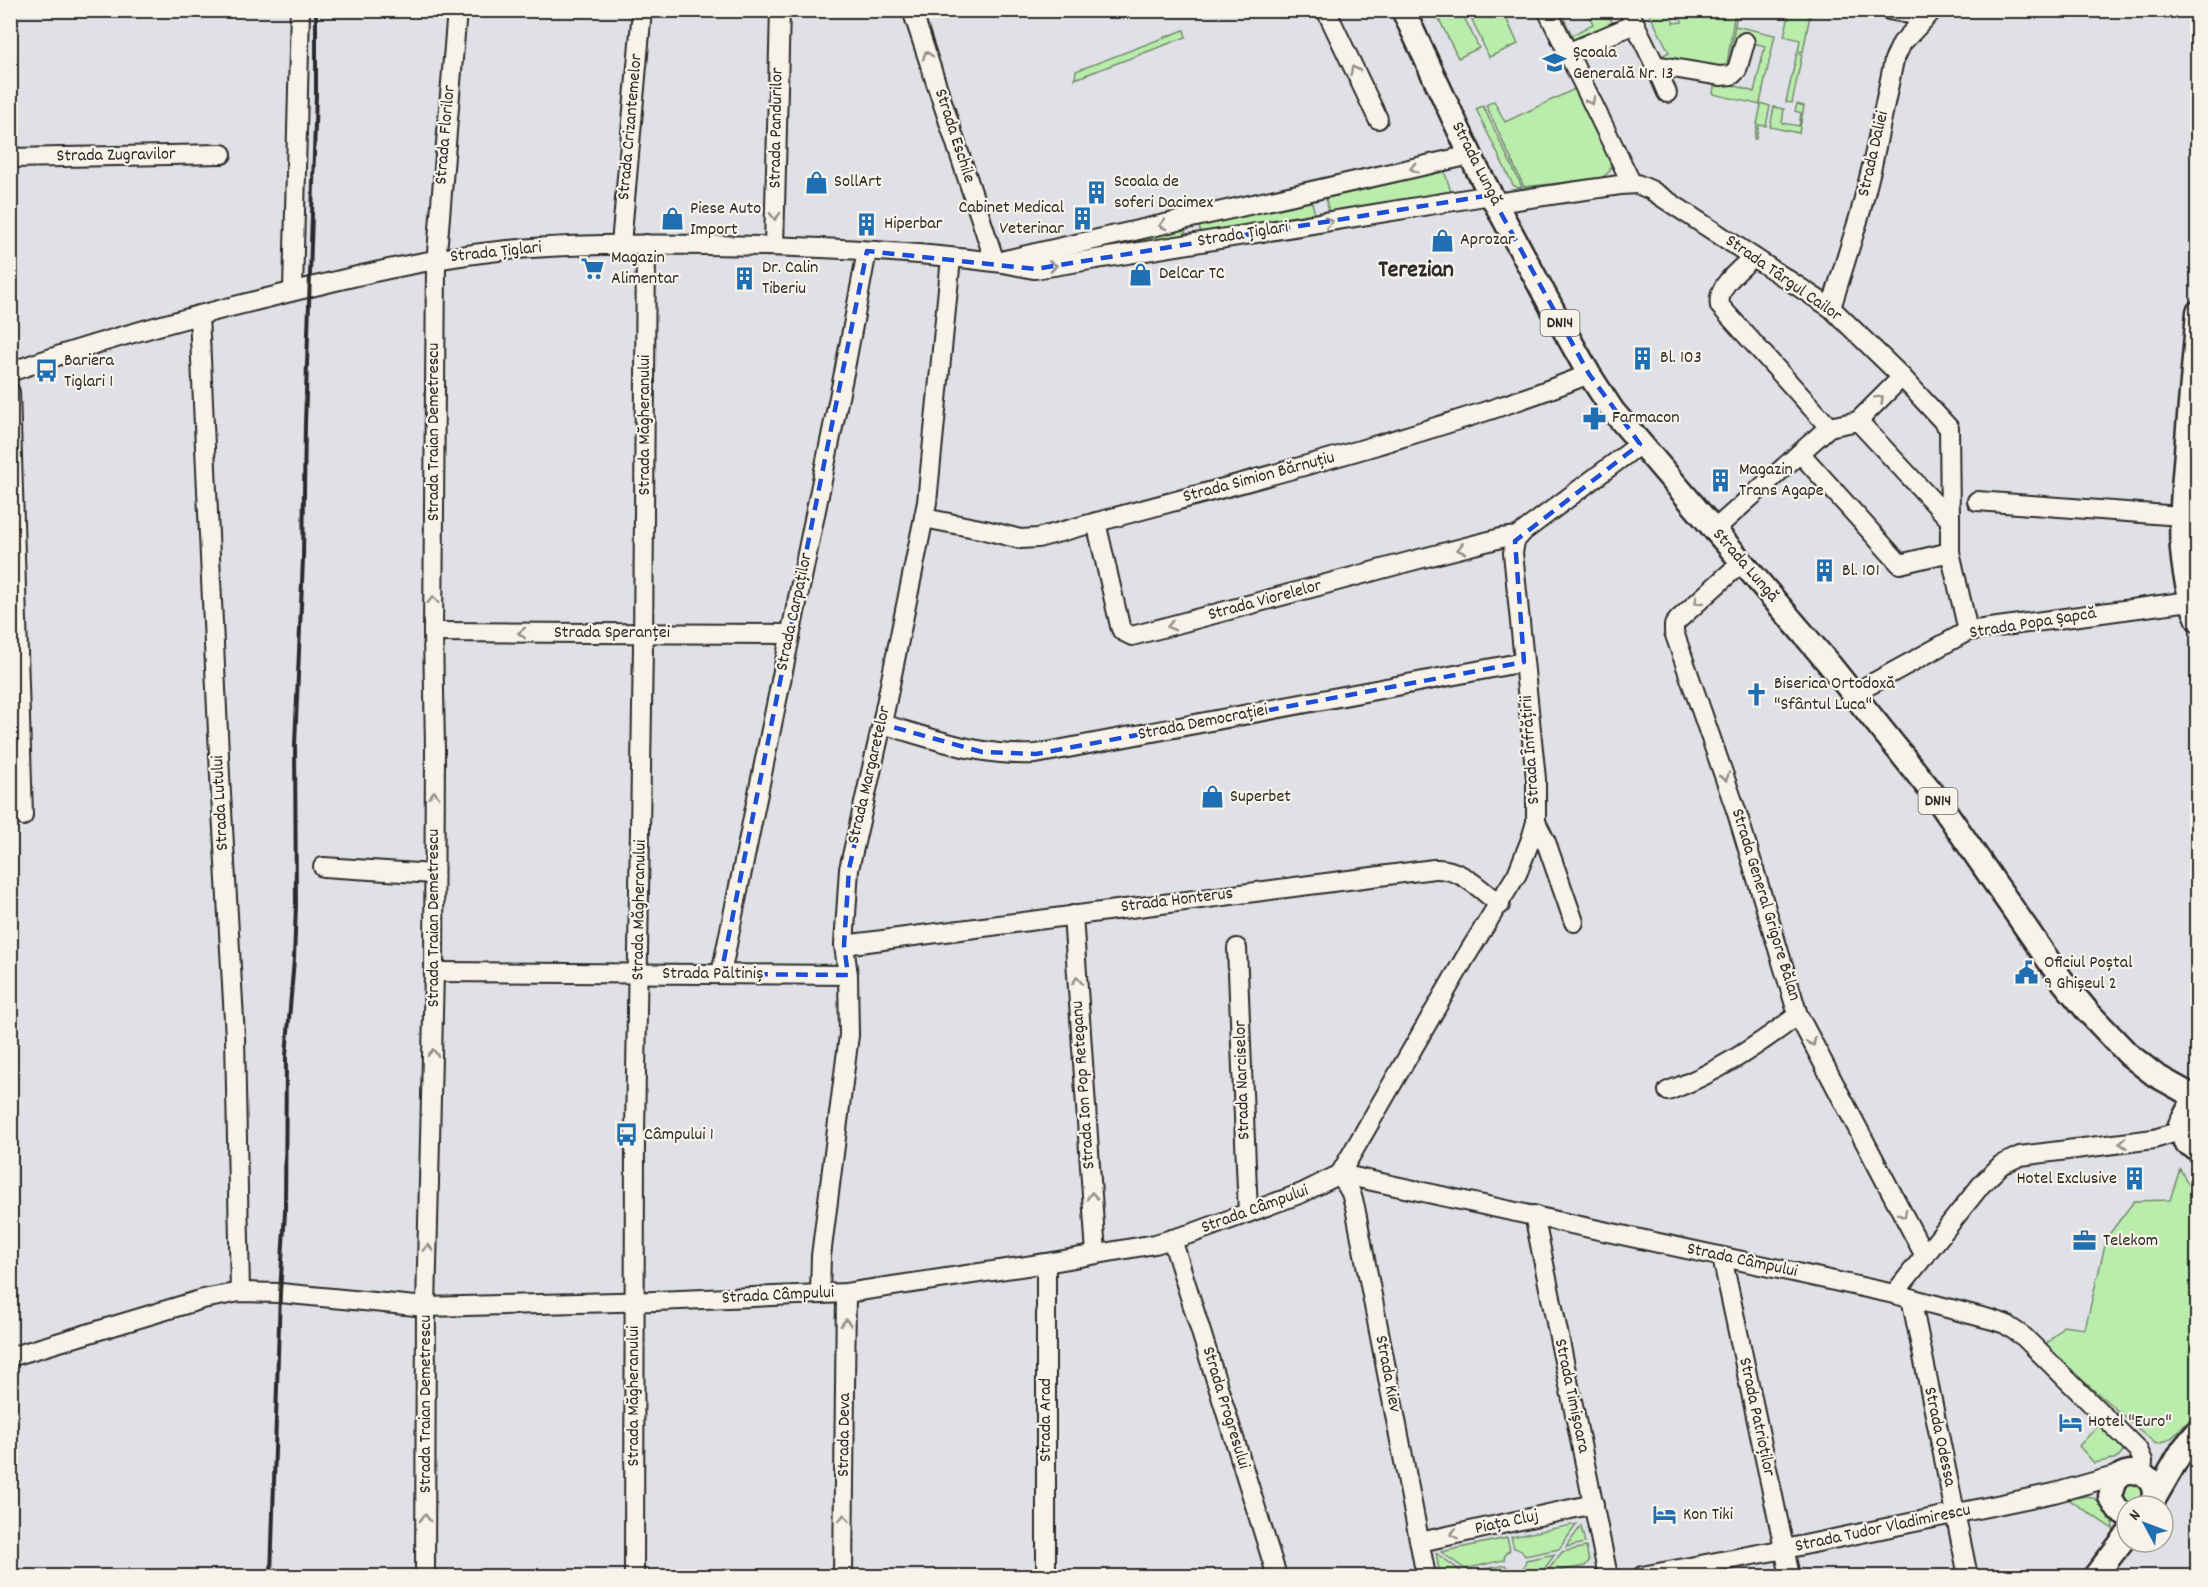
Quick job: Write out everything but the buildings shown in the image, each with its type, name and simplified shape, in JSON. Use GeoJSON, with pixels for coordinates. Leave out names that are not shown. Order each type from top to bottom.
{"type":"FeatureCollection","features":[{"type":"Feature","properties":{"kind":"main road","name":"Strada Lungă"},"geometry":{"type":"LineString","coordinates":[[1403,10],[1493,199],[1589,374],[1613,411],[1854,694],[1935,796],[2064,983],[2089,1013],[2128,1054],[2155,1075],[2198,1099]]}},
{"type":"Feature","properties":{"kind":"main road"},"geometry":{"type":"LineString","coordinates":[[2194,610],[2184,578],[2181,516],[2198,312]]}},
{"type":"Feature","properties":{"kind":"main road","name":"Strada Lungă"},"geometry":{"type":"LineString","coordinates":[[2155,1075],[2180,1125]]}},
{"type":"Feature","properties":{"kind":"main road"},"geometry":{"type":"LineString","coordinates":[[2180,1125],[2187,1110],[2198,1104]]}},
{"type":"Feature","properties":{"kind":"main road","name":"DN14"},"geometry":{"type":"LineString","coordinates":[[2180,1125],[2185,1142],[2198,1150]]}},
{"type":"Feature","properties":{"kind":"main road"},"geometry":{"type":"LineString","coordinates":[[2157,1494],[2183,1449],[2198,1431]]}},
{"type":"Feature","properties":{"kind":"main road"},"geometry":{"type":"LineString","coordinates":[[2115,1501],[2110,1491],[2114,1481],[2183,1449]]}},
{"type":"Feature","properties":{"kind":"main road"},"geometry":{"type":"LineString","coordinates":[[2134,1473],[2153,1486],[2153,1494]]}},
{"type":"Feature","properties":{"kind":"main road"},"geometry":{"type":"LineString","coordinates":[[2101,1569],[2115,1529]]}},
{"type":"Feature","properties":{"kind":"main road"},"geometry":{"type":"LineString","coordinates":[[2101,1569],[2115,1551]]}},
{"type":"Feature","properties":{"kind":"street"},"geometry":{"type":"LineString","coordinates":[[293,291],[300,10]]}},
{"type":"Feature","properties":{"kind":"street","name":"Strada Florilor"},"geometry":{"type":"LineString","coordinates":[[436,260],[457,10]]}},
{"type":"Feature","properties":{"kind":"street","name":"Strada Crizantemelor"},"geometry":{"type":"LineString","coordinates":[[621,244],[642,10]]}},
{"type":"Feature","properties":{"kind":"street","name":"Strada Pandurilor"},"geometry":{"type":"LineString","coordinates":[[774,246],[780,10]]}},
{"type":"Feature","properties":{"kind":"street","name":"Strada Eschile"},"geometry":{"type":"LineString","coordinates":[[912,10],[995,262]]}},
{"type":"Feature","properties":{"kind":"street"},"geometry":{"type":"LineString","coordinates":[[1326,10],[1374,111]]}},
{"type":"Feature","properties":{"kind":"street"},"geometry":{"type":"LineString","coordinates":[[1493,199],[1632,184],[1547,10]]}},
{"type":"Feature","properties":{"kind":"street"},"geometry":{"type":"LineString","coordinates":[[1898,11],[1929,14]]}},
{"type":"Feature","properties":{"kind":"street","name":"Strada Daliei"},"geometry":{"type":"LineString","coordinates":[[1831,308],[1868,185],[1894,60],[1902,43],[1929,14]]}},
{"type":"Feature","properties":{"kind":"street"},"geometry":{"type":"LineString","coordinates":[[1567,53],[1631,17],[1668,93]]}},
{"type":"Feature","properties":{"kind":"street"},"geometry":{"type":"LineString","coordinates":[[1655,65],[1720,76],[1732,75],[1737,70],[1744,42]]}},
{"type":"Feature","properties":{"kind":"street","name":"Strada Zugravilor"},"geometry":{"type":"LineString","coordinates":[[10,158],[222,154]]}},
{"type":"Feature","properties":{"kind":"street","name":"Strada Țiglari"},"geometry":{"type":"LineString","coordinates":[[995,262],[1471,155]]}},
{"type":"Feature","properties":{"kind":"street","name":"Strada Târgul Cailor"},"geometry":{"type":"LineString","coordinates":[[1632,184],[1651,190],[1831,308],[1902,377],[1949,428],[1950,552],[1968,631]]}},
{"type":"Feature","properties":{"kind":"street","name":"Strada Țiglari"},"geometry":{"type":"LineString","coordinates":[[10,372],[74,350],[293,291],[436,260],[530,249],[621,244],[774,246],[867,251],[995,262],[1022,267],[1047,267],[1493,199]]}},
{"type":"Feature","properties":{"kind":"street","name":"Strada Măgheranului"},"geometry":{"type":"LineString","coordinates":[[634,1576],[635,1133],[639,973],[646,244]]}},
{"type":"Feature","properties":{"kind":"street","name":"Strada Carpaților"},"geometry":{"type":"LineString","coordinates":[[721,974],[867,251]]}},
{"type":"Feature","properties":{"kind":"street"},"geometry":{"type":"LineString","coordinates":[[1753,257],[1723,287],[1719,294],[1720,306],[1829,427]]}},
{"type":"Feature","properties":{"kind":"street","name":"Strada Margaretelor"},"geometry":{"type":"LineString","coordinates":[[820,1294],[821,1257],[849,1035],[848,975],[844,945],[849,869],[882,724],[924,518],[951,258]]}},
{"type":"Feature","properties":{"kind":"street","name":"Strada Traian Demetrescu"},"geometry":{"type":"LineString","coordinates":[[425,1576],[426,1307],[434,972],[433,632],[436,260]]}},
{"type":"Feature","properties":{"kind":"street","name":"Strada Lutului"},"geometry":{"type":"LineString","coordinates":[[199,315],[219,776],[235,1037],[240,1292]]}},
{"type":"Feature","properties":{"kind":"street","name":"Strada Simion Bărnuțiu"},"geometry":{"type":"LineString","coordinates":[[924,518],[1020,539],[1038,537],[1288,471],[1449,424],[1519,401],[1589,374]]}},
{"type":"Feature","properties":{"kind":"street"},"geometry":{"type":"LineString","coordinates":[[1714,530],[1829,427],[1858,421],[1902,377]]}},
{"type":"Feature","properties":{"kind":"street"},"geometry":{"type":"LineString","coordinates":[[10,392],[23,816]]}},
{"type":"Feature","properties":{"kind":"street"},"geometry":{"type":"LineString","coordinates":[[1858,421],[1950,520]]}},
{"type":"Feature","properties":{"kind":"street"},"geometry":{"type":"LineString","coordinates":[[1518,536],[1640,444]]}},
{"type":"Feature","properties":{"kind":"street"},"geometry":{"type":"LineString","coordinates":[[1800,453],[1900,564],[1950,552]]}},
{"type":"Feature","properties":{"kind":"street"},"geometry":{"type":"LineString","coordinates":[[1977,501],[2181,516]]}},
{"type":"Feature","properties":{"kind":"street","name":"Strada Viorelelor"},"geometry":{"type":"LineString","coordinates":[[1096,522],[1120,626],[1122,631],[1132,636],[1419,559],[1518,536]]}},
{"type":"Feature","properties":{"kind":"street","name":"Strada Înfrățirii"},"geometry":{"type":"LineString","coordinates":[[1340,1174],[1465,958],[1500,904],[1521,865],[1536,822],[1536,779],[1513,553],[1513,545],[1518,536]]}},
{"type":"Feature","properties":{"kind":"street","name":"Strada General Grigore Bălan"},"geometry":{"type":"LineString","coordinates":[[1742,562],[1678,620],[1674,625],[1674,633],[1737,813],[1798,1015],[1925,1256]]}},
{"type":"Feature","properties":{"kind":"street","name":"Strada Popa Șapcă"},"geometry":{"type":"LineString","coordinates":[[1854,694],[1968,631],[2194,610]]}},
{"type":"Feature","properties":{"kind":"street","name":"Strada Speranței"},"geometry":{"type":"LineString","coordinates":[[433,632],[790,634]]}},
{"type":"Feature","properties":{"kind":"street","name":"Strada Democrației"},"geometry":{"type":"LineString","coordinates":[[882,724],[982,752],[1036,754],[1524,662]]}},
{"type":"Feature","properties":{"kind":"street"},"geometry":{"type":"LineString","coordinates":[[1536,822],[1546,842],[1574,922]]}},
{"type":"Feature","properties":{"kind":"street"},"geometry":{"type":"LineString","coordinates":[[324,867],[434,874]]}},
{"type":"Feature","properties":{"kind":"street","name":"Strada Honterus"},"geometry":{"type":"LineString","coordinates":[[844,945],[1441,868],[1456,871],[1500,904]]}},
{"type":"Feature","properties":{"kind":"street","name":"Strada Ion Pop Reteganu"},"geometry":{"type":"LineString","coordinates":[[1073,915],[1096,1254]]}},
{"type":"Feature","properties":{"kind":"street","name":"Strada Narciselor"},"geometry":{"type":"LineString","coordinates":[[1237,948],[1248,1213]]}},
{"type":"Feature","properties":{"kind":"street","name":"Strada Păltiniș"},"geometry":{"type":"LineString","coordinates":[[434,972],[848,975]]}},
{"type":"Feature","properties":{"kind":"street"},"geometry":{"type":"LineString","coordinates":[[1668,1090],[1692,1082],[1747,1053],[1798,1015]]}},
{"type":"Feature","properties":{"kind":"street"},"geometry":{"type":"LineString","coordinates":[[1903,1296],[1925,1256],[1981,1185],[1991,1174],[2010,1160],[2032,1154],[2154,1139],[2180,1125]]}},
{"type":"Feature","properties":{"kind":"street","name":"Strada Câmpului"},"geometry":{"type":"LineString","coordinates":[[10,1357],[203,1299],[240,1292],[280,1293],[426,1307],[635,1302],[846,1293],[1046,1263],[1172,1239],[1323,1184],[1340,1174],[1903,1296],[1994,1320],[2015,1330],[2043,1355],[2142,1455],[2134,1473]]}},
{"type":"Feature","properties":{"kind":"street","name":"Strada Kiev"},"geometry":{"type":"LineString","coordinates":[[1340,1174],[1351,1193],[1354,1207],[1426,1576]]}},
{"type":"Feature","properties":{"kind":"street","name":"Strada Timișoara"},"geometry":{"type":"LineString","coordinates":[[1534,1215],[1608,1576]]}},
{"type":"Feature","properties":{"kind":"street","name":"Strada Progresului"},"geometry":{"type":"LineString","coordinates":[[1172,1239],[1277,1576]]}},
{"type":"Feature","properties":{"kind":"street","name":"Strada Patrioților"},"geometry":{"type":"LineString","coordinates":[[1722,1257],[1790,1576]]}},
{"type":"Feature","properties":{"kind":"street","name":"Strada Arad"},"geometry":{"type":"LineString","coordinates":[[1046,1263],[1046,1576]]}},
{"type":"Feature","properties":{"kind":"street","name":"Strada Deva"},"geometry":{"type":"LineString","coordinates":[[843,1576],[846,1293]]}},
{"type":"Feature","properties":{"kind":"street","name":"Strada Odessa"},"geometry":{"type":"LineString","coordinates":[[1903,1296],[1968,1576]]}},
{"type":"Feature","properties":{"kind":"street","name":"Strada Tudor Vladimirescu"},"geometry":{"type":"LineString","coordinates":[[1642,1576],[1955,1514],[2134,1473]]}},
{"type":"Feature","properties":{"kind":"street"},"geometry":{"type":"LineString","coordinates":[[2062,1491],[2091,1492],[2104,1498],[2115,1507]]}},
{"type":"Feature","properties":{"kind":"street","name":"Piața Cluj"},"geometry":{"type":"LineString","coordinates":[[1420,1542],[1594,1504]]}},
{"type":"Feature","properties":{"kind":"highlighted area"},"geometry":{"type":"Polygon","coordinates":[[[1491,195],[1589,374],[1640,444],[1515,541],[1524,662],[1036,754],[982,752],[882,724],[849,869],[844,945],[848,975],[721,974],[867,251],[1035,269],[1491,195]]]}},
{"type":"Feature","properties":{"kind":"green space"},"geometry":{"type":"Polygon","coordinates":[[[1447,10],[1461,11],[1479,48],[1458,58],[1437,15],[1447,10]]]}},
{"type":"Feature","properties":{"kind":"green space"},"geometry":{"type":"Polygon","coordinates":[[[1468,11],[1503,11],[1518,44],[1489,57],[1468,11]]]}},
{"type":"Feature","properties":{"kind":"green space"},"geometry":{"type":"Polygon","coordinates":[[[1587,11],[1606,11],[1615,28],[1573,47],[1559,22],[1564,19],[1572,35],[1593,24],[1587,11]]]}},
{"type":"Feature","properties":{"kind":"green space"},"geometry":{"type":"Polygon","coordinates":[[[1648,11],[1672,11],[1673,23],[1682,22],[1681,17],[1678,17],[1678,11],[1735,11],[1726,71],[1658,58],[1669,52],[1648,11]]]}},
{"type":"Feature","properties":{"kind":"green space"},"geometry":{"type":"Polygon","coordinates":[[[1737,11],[1735,26],[1775,35],[1760,103],[1770,106],[1766,126],[1759,125],[1756,139],[1754,139],[1761,105],[1713,94],[1715,79],[1754,92],[1765,46],[1738,39],[1728,71],[1737,11]]]}},
{"type":"Feature","properties":{"kind":"green space"},"geometry":{"type":"Polygon","coordinates":[[[1790,11],[1810,15],[1803,52],[1798,51],[1800,40],[1784,36],[1790,11]]]}},
{"type":"Feature","properties":{"kind":"green space"},"geometry":{"type":"Polygon","coordinates":[[[1184,30],[1186,37],[1075,79],[1076,71],[1184,30]]]}},
{"type":"Feature","properties":{"kind":"green space"},"geometry":{"type":"Polygon","coordinates":[[[1797,53],[1802,55],[1792,103],[1786,102],[1797,53]]]}},
{"type":"Feature","properties":{"kind":"green space"},"geometry":{"type":"Polygon","coordinates":[[[1579,87],[1611,160],[1610,171],[1602,178],[1524,187],[1486,105],[1494,101],[1505,122],[1579,87]]]}},
{"type":"Feature","properties":{"kind":"green space"},"geometry":{"type":"Polygon","coordinates":[[[1797,104],[1804,106],[1799,133],[1770,127],[1774,107],[1784,109],[1782,123],[1799,126],[1801,113],[1795,111],[1797,104]]]}},
{"type":"Feature","properties":{"kind":"green space"},"geometry":{"type":"Polygon","coordinates":[[[1483,106],[1522,187],[1518,188],[1513,185],[1476,109],[1483,106]]]}},
{"type":"Feature","properties":{"kind":"green space"},"geometry":{"type":"Polygon","coordinates":[[[1444,170],[1452,195],[1330,217],[1325,195],[1444,170]]]}},
{"type":"Feature","properties":{"kind":"green space"},"geometry":{"type":"Polygon","coordinates":[[[1311,198],[1316,219],[1202,239],[1198,222],[1311,198]]]}},
{"type":"Feature","properties":{"kind":"green space"},"geometry":{"type":"Polygon","coordinates":[[[1184,226],[1187,242],[1075,261],[1072,249],[1184,226]]]}},
{"type":"Feature","properties":{"kind":"green space"},"geometry":{"type":"Polygon","coordinates":[[[2180,1169],[2197,1200],[2197,1411],[2174,1436],[2156,1444],[2044,1347],[2063,1326],[2085,1329],[2107,1237],[2134,1201],[2170,1200],[2180,1169]]]}},
{"type":"Feature","properties":{"kind":"green space"},"geometry":{"type":"Polygon","coordinates":[[[2102,1421],[2123,1444],[2123,1452],[2118,1458],[2094,1463],[2079,1446],[2102,1421]]]}},
{"type":"Feature","properties":{"kind":"green space"},"geometry":{"type":"Polygon","coordinates":[[[2131,1482],[2139,1486],[2141,1494],[2120,1494],[2118,1490],[2131,1482]]]}},
{"type":"Feature","properties":{"kind":"green space"},"geometry":{"type":"Polygon","coordinates":[[[2087,1496],[2106,1508],[2113,1523],[2113,1529],[2068,1499],[2087,1496]]]}},
{"type":"Feature","properties":{"kind":"green space"},"geometry":{"type":"Polygon","coordinates":[[[1577,1524],[1559,1549],[1525,1556],[1521,1550],[1514,1548],[1511,1537],[1577,1524]]]}},
{"type":"Feature","properties":{"kind":"green space"},"geometry":{"type":"Polygon","coordinates":[[[1581,1526],[1585,1543],[1566,1547],[1581,1526]]]}},
{"type":"Feature","properties":{"kind":"green space"},"geometry":{"type":"Polygon","coordinates":[[[1507,1538],[1510,1550],[1505,1554],[1504,1560],[1465,1569],[1441,1552],[1507,1538]]]}},
{"type":"Feature","properties":{"kind":"green space"},"geometry":{"type":"Polygon","coordinates":[[[1586,1547],[1589,1561],[1585,1566],[1546,1573],[1562,1552],[1586,1547]]]}},
{"type":"Feature","properties":{"kind":"green space"},"geometry":{"type":"Polygon","coordinates":[[[1436,1553],[1461,1571],[1440,1575],[1436,1553]]]}},
{"type":"Feature","properties":{"kind":"green space"},"geometry":{"type":"Polygon","coordinates":[[[1555,1554],[1540,1575],[1521,1576],[1520,1570],[1524,1567],[1526,1560],[1555,1554]]]}},
{"type":"Feature","properties":{"kind":"green space"},"geometry":{"type":"Polygon","coordinates":[[[1505,1565],[1515,1571],[1517,1576],[1477,1576],[1470,1572],[1505,1565]]]}},
{"type":"Feature","properties":{"kind":"railway"},"geometry":{"type":"LineString","coordinates":[[271,1576],[280,1293],[285,1212],[286,1056],[296,905],[295,744],[303,559],[316,94],[316,10]]}},
{"type":"Feature","properties":{"kind":"place","name":"Școala Generală Nr. 13"},"geometry":{"type":"Point","coordinates":[1555,63]}},
{"type":"Feature","properties":{"kind":"place","name":"SollArt"},"geometry":{"type":"Point","coordinates":[816,182]}},
{"type":"Feature","properties":{"kind":"place","name":"Scoala de soferi Dacimex"},"geometry":{"type":"Point","coordinates":[1096,192]}},
{"type":"Feature","properties":{"kind":"place","name":"Cabinet Medical Veterinar"},"geometry":{"type":"Point","coordinates":[1082,218]}},
{"type":"Feature","properties":{"kind":"place","name":"Piese Auto Import"},"geometry":{"type":"Point","coordinates":[672,219]}},
{"type":"Feature","properties":{"kind":"place","name":"Hiperbar"},"geometry":{"type":"Point","coordinates":[866,224]}},
{"type":"Feature","properties":{"kind":"place","name":"Aprozar"},"geometry":{"type":"Point","coordinates":[1442,240]}},
{"type":"Feature","properties":{"kind":"place","name":"Magazin Alimentar"},"geometry":{"type":"Point","coordinates":[593,268]}},
{"type":"Feature","properties":{"kind":"place","name":"DelCar TC"},"geometry":{"type":"Point","coordinates":[1141,274]}},
{"type":"Feature","properties":{"kind":"place","name":"Dr. Calin Tiberiu"},"geometry":{"type":"Point","coordinates":[744,278]}},
{"type":"Feature","properties":{"kind":"place","name":"Bl. 103"},"geometry":{"type":"Point","coordinates":[1642,358]}},
{"type":"Feature","properties":{"kind":"place","name":"Bariera Tiglari 1"},"geometry":{"type":"Point","coordinates":[46,371]}},
{"type":"Feature","properties":{"kind":"place","name":"Farmacon"},"geometry":{"type":"Point","coordinates":[1594,418]}},
{"type":"Feature","properties":{"kind":"place","name":"Magazin Trans Agape"},"geometry":{"type":"Point","coordinates":[1721,480]}},
{"type":"Feature","properties":{"kind":"place","name":"Bl. 101"},"geometry":{"type":"Point","coordinates":[1824,571]}},
{"type":"Feature","properties":{"kind":"place","name":"Biserica Ortodoxă \"Sfântul Luca\""},"geometry":{"type":"Point","coordinates":[1756,694]}},
{"type":"Feature","properties":{"kind":"place","name":"Superbet"},"geometry":{"type":"Point","coordinates":[1212,797]}},
{"type":"Feature","properties":{"kind":"place","name":"Oficiul Poștal 9 Ghișeul 2"},"geometry":{"type":"Point","coordinates":[2026,973]}},
{"type":"Feature","properties":{"kind":"place","name":"Câmpului 1"},"geometry":{"type":"Point","coordinates":[626,1135]}},
{"type":"Feature","properties":{"kind":"place","name":"Hotel Exclusive"},"geometry":{"type":"Point","coordinates":[2135,1179]}},
{"type":"Feature","properties":{"kind":"place","name":"Telekom"},"geometry":{"type":"Point","coordinates":[2085,1241]}},
{"type":"Feature","properties":{"kind":"place","name":"Hotel \"Euro\""},"geometry":{"type":"Point","coordinates":[2070,1422]}},
{"type":"Feature","properties":{"kind":"place","name":"Kon Tiki"},"geometry":{"type":"Point","coordinates":[1665,1515]}},
{"type":"Feature","properties":{"kind":"district","name":"Terezian"},"geometry":{"type":"Point","coordinates":[1416,271]}}]}
